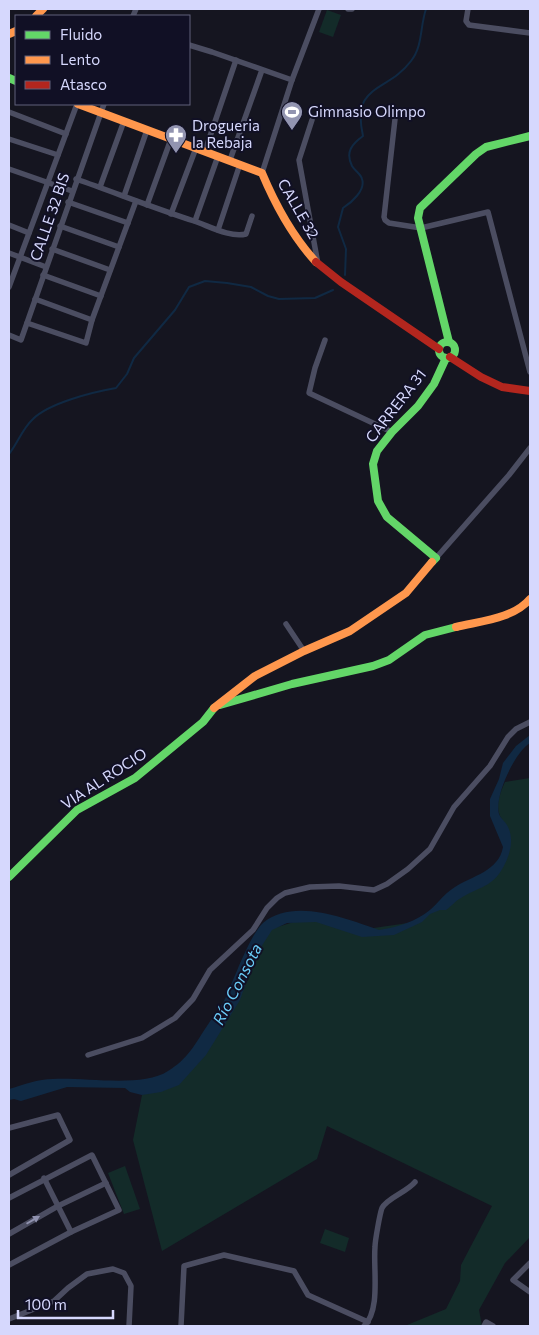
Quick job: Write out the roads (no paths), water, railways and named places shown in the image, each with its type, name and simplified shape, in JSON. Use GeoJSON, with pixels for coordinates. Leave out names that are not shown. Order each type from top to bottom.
{"type":"FeatureCollection","features":[{"type":"Feature","properties":{"kind":"street"},"geometry":{"type":"LineString","coordinates":[[262,173],[292,80],[319,9]]}},
{"type":"Feature","properties":{"kind":"street"},"geometry":{"type":"LineString","coordinates":[[468,9],[466,21],[469,25],[530,33]]}},
{"type":"Feature","properties":{"kind":"street"},"geometry":{"type":"LineString","coordinates":[[190,45],[292,80]]}},
{"type":"Feature","properties":{"kind":"street"},"geometry":{"type":"LineString","coordinates":[[205,151],[236,60]]}},
{"type":"Feature","properties":{"kind":"street"},"geometry":{"type":"LineString","coordinates":[[230,160],[262,70]]}},
{"type":"Feature","properties":{"kind":"street"},"geometry":{"type":"LineString","coordinates":[[9,284],[77,105]]}},
{"type":"Feature","properties":{"kind":"street","name":"CALLE 32"},"geometry":{"type":"LineString","coordinates":[[80,105],[262,173],[295,234],[306,251],[318,264],[422,338],[444,344]]}},
{"type":"Feature","properties":{"kind":"street","name":"CALLE 32 BIS"},"geometry":{"type":"LineString","coordinates":[[9,335],[21,340],[76,179],[104,105]]}},
{"type":"Feature","properties":{"kind":"street"},"geometry":{"type":"LineString","coordinates":[[9,112],[66,134]]}},
{"type":"Feature","properties":{"kind":"street"},"geometry":{"type":"LineString","coordinates":[[395,118],[385,220],[389,223],[421,228],[488,212],[530,372]]}},
{"type":"Feature","properties":{"kind":"street"},"geometry":{"type":"LineString","coordinates":[[312,120],[299,160],[318,264]]}},
{"type":"Feature","properties":{"kind":"street"},"geometry":{"type":"LineString","coordinates":[[100,187],[124,121]]}},
{"type":"Feature","properties":{"kind":"street"},"geometry":{"type":"LineString","coordinates":[[124,196],[147,130]]}},
{"type":"Feature","properties":{"kind":"street"},"geometry":{"type":"LineString","coordinates":[[530,136],[486,147],[476,154],[420,208],[418,218],[446,326],[444,344],[440,354],[449,356],[471,371],[502,387],[530,391]]}},
{"type":"Feature","properties":{"kind":"street"},"geometry":{"type":"LineString","coordinates":[[9,139],[58,155]]}},
{"type":"Feature","properties":{"kind":"street"},"geometry":{"type":"LineString","coordinates":[[147,205],[171,139]]}},
{"type":"Feature","properties":{"kind":"street"},"geometry":{"type":"LineString","coordinates":[[171,214],[196,148]]}},
{"type":"Feature","properties":{"kind":"street"},"geometry":{"type":"LineString","coordinates":[[194,221],[218,156]]}},
{"type":"Feature","properties":{"kind":"street"},"geometry":{"type":"LineString","coordinates":[[218,230],[240,164]]}},
{"type":"Feature","properties":{"kind":"street"},"geometry":{"type":"LineString","coordinates":[[9,168],[72,191]]}},
{"type":"Feature","properties":{"kind":"street"},"geometry":{"type":"LineString","coordinates":[[76,179],[171,214],[240,236],[246,234],[252,216]]}},
{"type":"Feature","properties":{"kind":"street"},"geometry":{"type":"LineString","coordinates":[[27,323],[86,343],[92,320],[136,200]]}},
{"type":"Feature","properties":{"kind":"street"},"geometry":{"type":"LineString","coordinates":[[68,202],[128,223]]}},
{"type":"Feature","properties":{"kind":"street"},"geometry":{"type":"LineString","coordinates":[[9,225],[29,232]]}},
{"type":"Feature","properties":{"kind":"street"},"geometry":{"type":"LineString","coordinates":[[60,226],[119,247]]}},
{"type":"Feature","properties":{"kind":"street"},"geometry":{"type":"LineString","coordinates":[[52,249],[110,270]]}},
{"type":"Feature","properties":{"kind":"street"},"geometry":{"type":"LineString","coordinates":[[9,253],[46,267]]}},
{"type":"Feature","properties":{"kind":"street"},"geometry":{"type":"LineString","coordinates":[[43,275],[101,296]]}},
{"type":"Feature","properties":{"kind":"street"},"geometry":{"type":"LineString","coordinates":[[35,299],[92,320]]}},
{"type":"Feature","properties":{"kind":"street"},"geometry":{"type":"LineString","coordinates":[[325,340],[309,393],[392,432]]}},
{"type":"Feature","properties":{"kind":"street"},"geometry":{"type":"LineString","coordinates":[[444,344],[454,345],[449,356]]}},
{"type":"Feature","properties":{"kind":"street","name":"CARRERA 31"},"geometry":{"type":"LineString","coordinates":[[436,558],[386,517],[378,500],[373,464],[376,451],[418,406],[434,384],[449,356]]}},
{"type":"Feature","properties":{"kind":"street"},"geometry":{"type":"LineString","coordinates":[[436,558],[509,475],[530,448]]}},
{"type":"Feature","properties":{"kind":"street","name":"VIA AL ROCIO"},"geometry":{"type":"LineString","coordinates":[[9,877],[77,810],[134,778],[204,722],[216,706],[256,676],[304,650],[350,631],[406,593],[436,558]]}},
{"type":"Feature","properties":{"kind":"street"},"geometry":{"type":"LineString","coordinates":[[216,706],[292,684],[373,666],[389,660],[425,635],[509,614],[525,605],[530,599]]}},
{"type":"Feature","properties":{"kind":"street"},"geometry":{"type":"LineString","coordinates":[[286,624],[304,650]]}},
{"type":"Feature","properties":{"kind":"street"},"geometry":{"type":"LineString","coordinates":[[88,1055],[142,1038],[175,1018],[193,999],[210,970],[253,930],[267,908],[285,893],[310,887],[339,886],[374,890],[387,884],[408,869],[430,849],[454,807],[490,766],[508,737],[516,729],[530,722]]}},
{"type":"Feature","properties":{"kind":"street"},"geometry":{"type":"LineString","coordinates":[[9,1128],[58,1115],[70,1140],[9,1174]]}},
{"type":"Feature","properties":{"kind":"street"},"geometry":{"type":"LineString","coordinates":[[9,1198],[44,1178],[92,1155],[119,1210],[71,1232],[9,1265]]}},
{"type":"Feature","properties":{"kind":"street"},"geometry":{"type":"LineString","coordinates":[[44,1178],[71,1232]]}},
{"type":"Feature","properties":{"kind":"street"},"geometry":{"type":"LineString","coordinates":[[181,1326],[184,1266],[224,1254],[294,1271],[308,1295],[366,1324],[374,1306],[375,1244],[382,1209],[386,1203],[416,1182]]}},
{"type":"Feature","properties":{"kind":"street"},"geometry":{"type":"LineString","coordinates":[[9,1234],[58,1206],[106,1183]]}},
{"type":"Feature","properties":{"kind":"street"},"geometry":{"type":"LineString","coordinates":[[530,1264],[513,1280],[530,1292]]}},
{"type":"Feature","properties":{"kind":"street"},"geometry":{"type":"LineString","coordinates":[[9,1319],[54,1301],[87,1274],[113,1269],[124,1273],[131,1286],[129,1326]]}},
{"type":"Feature","properties":{"kind":"street"},"geometry":{"type":"LineString","coordinates":[[485,1324],[493,1326]]}},
{"type":"Feature","properties":{"kind":"water","name":"Río Consota"},"geometry":{"type":"Polygon","coordinates":[[[530,735],[530,743],[518,755],[512,765],[500,797],[499,814],[510,832],[511,844],[509,855],[501,871],[492,881],[459,899],[446,910],[430,914],[422,922],[394,935],[362,937],[316,922],[287,923],[272,930],[256,955],[240,1000],[206,1055],[179,1085],[161,1092],[142,1095],[130,1092],[125,1088],[67,1087],[21,1101],[9,1100],[9,1089],[36,1081],[47,1079],[113,1081],[144,1079],[168,1071],[190,1051],[222,1005],[258,929],[263,923],[276,915],[305,911],[321,913],[379,930],[407,923],[427,912],[451,890],[484,872],[496,862],[503,847],[490,816],[490,799],[499,779],[503,763],[516,746],[530,735]]]}},
{"type":"Feature","properties":{"kind":"waterway"},"geometry":{"type":"LineString","coordinates":[[345,275],[346,249],[338,227],[343,208],[354,200],[360,192],[363,183],[361,177],[352,166],[349,157],[353,145],[363,136],[362,106],[367,97],[402,71],[415,55],[418,49],[426,9]]}},
{"type":"Feature","properties":{"kind":"waterway"},"geometry":{"type":"LineString","coordinates":[[9,454],[26,427],[40,413],[72,399],[116,388],[127,374],[134,358],[175,310],[189,287],[205,281],[227,283],[251,287],[268,296],[279,299],[315,298],[333,290]]}},
{"type":"Feature","properties":{"kind":"place","name":"Gimnasio Olimpo"},"geometry":{"type":"Point","coordinates":[292,131]}},
{"type":"Feature","properties":{"kind":"place","name":"Drogueria la Rebaja"},"geometry":{"type":"Point","coordinates":[176,154]}}]}
